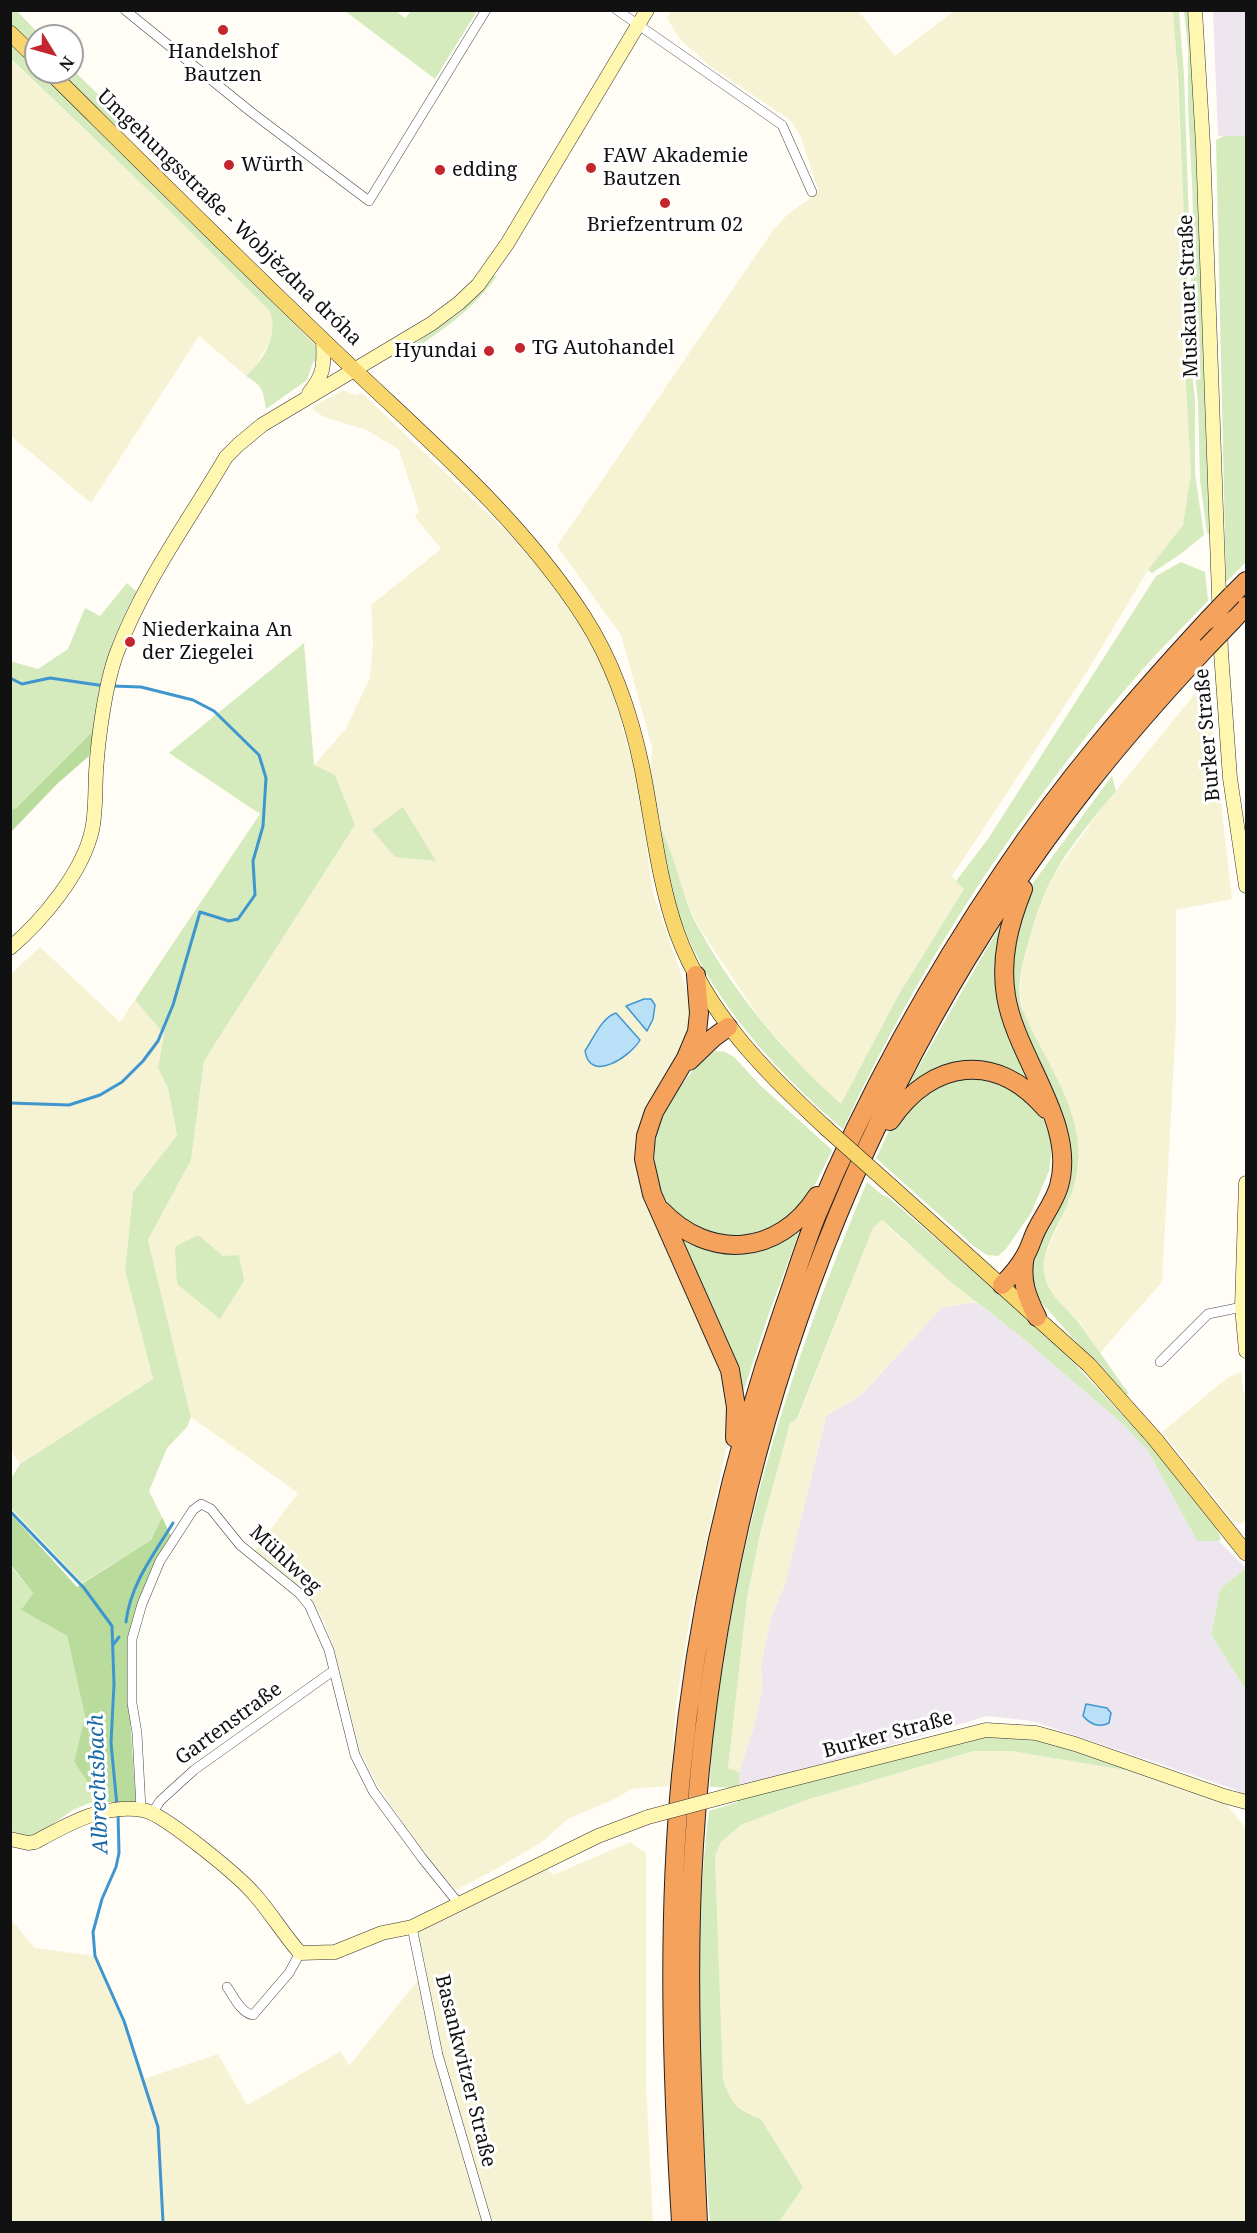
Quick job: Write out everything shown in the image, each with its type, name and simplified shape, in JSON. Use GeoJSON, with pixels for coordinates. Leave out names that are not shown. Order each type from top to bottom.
{"type":"FeatureCollection","features":[{"type":"Feature","properties":{"kind":"highway"},"geometry":{"type":"LineString","coordinates":[[698,2223],[694,2135],[691,1933],[702,1747],[715,1650],[737,1534],[768,1416],[806,1296],[884,1112],[936,1013],[980,940],[1037,854],[1094,777],[1142,719],[1233,620],[1246,581]]}},
{"type":"Feature","properties":{"kind":"highway"},"geometry":{"type":"LineString","coordinates":[[657,1205],[673,1222],[704,1239],[732,1245],[762,1242],[790,1228],[806,1212],[850,1140],[922,1004],[1004,871],[1132,702],[1208,620],[1239,601]]}},
{"type":"Feature","properties":{"kind":"highway"},"geometry":{"type":"LineString","coordinates":[[999,1282],[1025,1256],[1056,1195],[1061,1177],[1062,1147],[1042,1087],[1012,1022],[1004,981],[1005,952],[1010,922],[1037,854]]}},
{"type":"Feature","properties":{"kind":"highway"},"geometry":{"type":"LineString","coordinates":[[696,975],[699,1012],[697,1032],[654,1112],[646,1136],[645,1171],[657,1205],[730,1370],[736,1407],[734,1470]]}},
{"type":"Feature","properties":{"kind":"highway"},"geometry":{"type":"LineString","coordinates":[[677,1073],[713,1038],[728,1027]]}},
{"type":"Feature","properties":{"kind":"highway"},"geometry":{"type":"LineString","coordinates":[[854,1179],[900,1106],[923,1085],[941,1076],[971,1070],[1002,1076],[1029,1091],[1052,1116]]}},
{"type":"Feature","properties":{"kind":"highway"},"geometry":{"type":"LineString","coordinates":[[681,2223],[676,2135],[672,1945],[679,1799],[701,1622],[734,1470],[763,1369],[816,1218],[850,1140]]}},
{"type":"Feature","properties":{"kind":"highway"},"geometry":{"type":"LineString","coordinates":[[999,1282],[1036,1231]]}},
{"type":"Feature","properties":{"kind":"highway"},"geometry":{"type":"LineString","coordinates":[[1025,1256],[1025,1293],[1038,1317]]}},
{"type":"Feature","properties":{"kind":"main road"},"geometry":{"type":"LineString","coordinates":[[10,33],[24,46]]}},
{"type":"Feature","properties":{"kind":"main road","name":"Umgehungsstraße - Wobjězdna dróha"},"geometry":{"type":"LineString","coordinates":[[62,84],[482,493],[523,536],[559,580],[587,620],[613,671],[642,766],[657,859],[677,934],[696,975],[728,1027],[764,1070],[827,1129],[1089,1365],[1244,1545]]}},
{"type":"Feature","properties":{"kind":"street"},"geometry":{"type":"LineString","coordinates":[[125,10],[251,112],[369,201],[486,10]]}},
{"type":"Feature","properties":{"kind":"street"},"geometry":{"type":"LineString","coordinates":[[617,10],[782,125],[812,192]]}},
{"type":"Feature","properties":{"kind":"street"},"geometry":{"type":"LineString","coordinates":[[10,948],[30,932],[83,857],[92,831],[98,754],[109,678],[116,655],[146,592],[226,457],[262,425],[431,324],[478,285],[507,244],[647,10]]}},
{"type":"Feature","properties":{"kind":"street","name":"Muskauer Straße"},"geometry":{"type":"LineString","coordinates":[[1195,10],[1206,228],[1218,581]]}},
{"type":"Feature","properties":{"kind":"street"},"geometry":{"type":"LineString","coordinates":[[305,398],[319,381],[324,364],[323,340]]}},
{"type":"Feature","properties":{"kind":"street","name":"Burker Straße"},"geometry":{"type":"LineString","coordinates":[[1218,581],[1230,778],[1246,886]]}},
{"type":"Feature","properties":{"kind":"street"},"geometry":{"type":"LineString","coordinates":[[1246,1183],[1242,1307],[1246,1351]]}},
{"type":"Feature","properties":{"kind":"street"},"geometry":{"type":"LineString","coordinates":[[1160,1362],[1208,1314],[1242,1307]]}},
{"type":"Feature","properties":{"kind":"street","name":"Mühlweg"},"geometry":{"type":"LineString","coordinates":[[140,1810],[136,1732],[132,1703],[132,1640],[142,1604],[160,1561],[192,1510],[201,1504],[211,1509],[240,1545],[299,1593],[309,1605],[329,1650],[355,1755],[368,1782],[422,1858],[459,1904]]}},
{"type":"Feature","properties":{"kind":"street","name":"Gartenstraße"},"geometry":{"type":"LineString","coordinates":[[140,1810],[160,1801],[194,1770],[333,1671]]}},
{"type":"Feature","properties":{"kind":"street","name":"Burker Straße"},"geometry":{"type":"LineString","coordinates":[[300,1953],[335,1952],[382,1933],[412,1927],[598,1836],[648,1817],[986,1730],[1015,1730],[1046,1736],[1246,1802]]}},
{"type":"Feature","properties":{"kind":"street"},"geometry":{"type":"LineString","coordinates":[[10,1839],[28,1843],[35,1842],[80,1818],[107,1811],[140,1810],[185,1835],[253,1892],[300,1953],[289,1973],[253,2015],[243,2010],[227,1987]]}},
{"type":"Feature","properties":{"kind":"street","name":"Basankwitzer Straße"},"geometry":{"type":"LineString","coordinates":[[412,1927],[438,2055],[487,2223]]}},
{"type":"Feature","properties":{"kind":"shaded area"},"geometry":{"type":"Polygon","coordinates":[[[671,11],[858,11],[895,56],[954,11],[1173,11],[1174,14],[1184,222],[1181,298],[1191,474],[1186,517],[1178,533],[1148,570],[1085,675],[952,876],[964,889],[899,994],[841,1105],[810,1077],[758,1016],[698,926],[679,884],[668,843],[661,829],[651,773],[652,747],[621,635],[557,546],[774,229],[788,214],[819,192],[800,135],[790,120],[710,66],[679,38],[667,18],[671,11]]]}},
{"type":"Feature","properties":{"kind":"shaded area"},"geometry":{"type":"Polygon","coordinates":[[[1213,11],[1246,11],[1246,136],[1218,136],[1213,11]]]}},
{"type":"Feature","properties":{"kind":"shaded area"},"geometry":{"type":"Polygon","coordinates":[[[10,59],[24,72],[24,84],[36,84],[168,209],[269,310],[274,328],[270,341],[255,367],[246,376],[199,336],[91,503],[11,436],[10,59]]]}},
{"type":"Feature","properties":{"kind":"shaded area"},"geometry":{"type":"Polygon","coordinates":[[[343,390],[355,395],[362,393],[506,531],[544,571],[593,645],[610,683],[638,783],[653,893],[693,1009],[687,1036],[643,1115],[637,1139],[638,1180],[731,1393],[728,1440],[690,1617],[676,1704],[670,1786],[631,1789],[619,1797],[568,1819],[542,1842],[456,1890],[425,1855],[377,1784],[360,1751],[332,1642],[320,1613],[302,1590],[254,1552],[298,1493],[191,1417],[148,1240],[191,1160],[204,1061],[355,825],[314,765],[345,730],[370,678],[373,643],[371,605],[441,549],[415,517],[419,511],[399,450],[367,430],[324,417],[311,408],[343,390]]]}},
{"type":"Feature","properties":{"kind":"shaded area"},"geometry":{"type":"Polygon","coordinates":[[[1194,695],[1209,697],[1232,899],[1176,910],[1176,1022],[1162,1282],[1100,1353],[1081,1324],[1050,1292],[1043,1271],[1045,1255],[1070,1198],[1079,1146],[1023,1011],[1020,993],[1021,973],[1031,932],[1053,876],[1101,809],[1194,695]]]}},
{"type":"Feature","properties":{"kind":"shaded area"},"geometry":{"type":"Polygon","coordinates":[[[40,947],[120,1022],[135,1000],[164,1034],[158,1068],[168,1088],[177,1135],[133,1192],[125,1270],[153,1379],[20,1464],[10,1450],[10,975],[40,947]]]}},
{"type":"Feature","properties":{"kind":"shaded area"},"geometry":{"type":"Polygon","coordinates":[[[882,1220],[976,1302],[941,1308],[861,1395],[826,1416],[785,1584],[771,1617],[761,1664],[762,1690],[753,1729],[739,1772],[728,1768],[747,1598],[761,1531],[790,1423],[798,1419],[873,1228],[882,1220]]]}},
{"type":"Feature","properties":{"kind":"shaded area"},"geometry":{"type":"Polygon","coordinates":[[[976,1302],[1020,1336],[1124,1425],[1148,1451],[1197,1541],[1219,1541],[1246,1568],[1220,1589],[1211,1635],[1246,1690],[1246,1797],[1234,1789],[1032,1721],[987,1716],[839,1761],[739,1788],[739,1772],[753,1729],[762,1690],[761,1664],[771,1617],[785,1584],[826,1416],[861,1395],[941,1308],[976,1302]]]}},
{"type":"Feature","properties":{"kind":"shaded area"},"geometry":{"type":"Polygon","coordinates":[[[1241,1372],[1246,1407],[1246,1519],[1241,1524],[1233,1521],[1162,1432],[1227,1378],[1241,1372]]]}},
{"type":"Feature","properties":{"kind":"shaded area"},"geometry":{"type":"Polygon","coordinates":[[[974,1751],[1011,1751],[1161,1776],[1224,1801],[1246,1829],[1246,2222],[779,2222],[803,2187],[761,2119],[729,2101],[723,2079],[715,1856],[721,1842],[741,1825],[806,1800],[974,1751]]]}},
{"type":"Feature","properties":{"kind":"shaded area"},"geometry":{"type":"Polygon","coordinates":[[[630,1842],[646,1853],[646,2084],[653,2222],[11,2222],[10,1918],[35,1948],[95,1956],[124,2021],[143,2079],[218,2054],[247,2105],[341,2051],[349,2066],[422,1975],[412,1927],[460,1911],[545,1867],[553,1875],[630,1842]]]}},
{"type":"Feature","properties":{"kind":"green space"},"geometry":{"type":"Polygon","coordinates":[[[10,11],[17,11],[29,24],[24,24],[24,39],[11,26],[10,11]]]}},
{"type":"Feature","properties":{"kind":"green space"},"geometry":{"type":"Polygon","coordinates":[[[345,11],[396,11],[405,18],[411,11],[477,11],[435,79],[345,11]]]}},
{"type":"Feature","properties":{"kind":"green space"},"geometry":{"type":"Polygon","coordinates":[[[1173,11],[1179,11],[1184,75],[1189,223],[1187,295],[1189,347],[1195,400],[1195,474],[1204,535],[1152,573],[1148,570],[1183,525],[1191,474],[1181,298],[1184,222],[1173,11]]]}},
{"type":"Feature","properties":{"kind":"green space"},"geometry":{"type":"Polygon","coordinates":[[[1184,11],[1190,11],[1192,29],[1212,534],[1207,533],[1200,480],[1198,402],[1192,347],[1190,295],[1194,244],[1188,110],[1188,47],[1184,11]]]}},
{"type":"Feature","properties":{"kind":"green space"},"geometry":{"type":"Polygon","coordinates":[[[10,41],[24,54],[24,71],[11,59],[10,41]]]}},
{"type":"Feature","properties":{"kind":"green space"},"geometry":{"type":"Polygon","coordinates":[[[84,81],[129,124],[121,134],[70,84],[84,84],[84,81]]]}},
{"type":"Feature","properties":{"kind":"green space"},"geometry":{"type":"Polygon","coordinates":[[[37,84],[56,85],[317,347],[320,360],[313,362],[307,380],[266,409],[261,389],[246,376],[259,362],[268,346],[273,328],[269,310],[168,209],[37,84]]]}},
{"type":"Feature","properties":{"kind":"green space"},"geometry":{"type":"Polygon","coordinates":[[[1224,136],[1246,136],[1246,562],[1226,582],[1216,140],[1224,136]]]}},
{"type":"Feature","properties":{"kind":"green space"},"geometry":{"type":"Polygon","coordinates":[[[493,276],[497,276],[489,287],[460,315],[418,347],[413,345],[462,311],[493,276]]]}},
{"type":"Feature","properties":{"kind":"green space"},"geometry":{"type":"Polygon","coordinates":[[[1181,562],[1205,572],[1208,601],[1150,661],[1097,723],[1014,832],[976,889],[905,1006],[843,1129],[778,1067],[748,1033],[721,996],[698,957],[679,917],[667,874],[661,829],[692,915],[712,952],[762,1022],[800,1065],[841,1104],[899,994],[964,889],[956,881],[988,839],[1156,576],[1181,562]]]}},
{"type":"Feature","properties":{"kind":"green space"},"geometry":{"type":"Polygon","coordinates":[[[127,583],[137,592],[114,638],[103,677],[95,729],[16,808],[11,810],[10,661],[38,669],[68,649],[85,608],[100,616],[127,583]]]}},
{"type":"Feature","properties":{"kind":"green space"},"geometry":{"type":"Polygon","coordinates":[[[304,643],[314,765],[335,775],[355,825],[204,1061],[191,1160],[148,1240],[191,1417],[187,1427],[167,1448],[149,1491],[162,1517],[151,1540],[82,1583],[11,1508],[10,1480],[20,1464],[153,1379],[125,1270],[133,1192],[177,1135],[168,1088],[158,1068],[164,1034],[135,1000],[260,814],[169,753],[304,643]]]}},
{"type":"Feature","properties":{"kind":"green space"},"geometry":{"type":"Polygon","coordinates":[[[95,729],[89,756],[57,784],[11,832],[11,810],[16,808],[95,729]]]}},
{"type":"Feature","properties":{"kind":"green space"},"geometry":{"type":"Polygon","coordinates":[[[1112,776],[1116,791],[1058,867],[1044,895],[1025,955],[1019,992],[1024,1013],[1070,1109],[1078,1143],[1078,1164],[1074,1187],[1045,1255],[1046,1281],[1054,1295],[1077,1320],[1129,1394],[1124,1395],[1031,1291],[1027,1268],[1069,1166],[1071,1147],[1069,1132],[1016,1016],[1008,960],[1030,887],[1112,776]]]}},
{"type":"Feature","properties":{"kind":"green space"},"geometry":{"type":"Polygon","coordinates":[[[403,807],[436,861],[395,857],[372,830],[403,807]]]}},
{"type":"Feature","properties":{"kind":"green space"},"geometry":{"type":"Polygon","coordinates":[[[1002,922],[999,954],[1040,1089],[999,1069],[912,1087],[908,1085],[1002,922]]]}},
{"type":"Feature","properties":{"kind":"green space"},"geometry":{"type":"Polygon","coordinates":[[[715,1051],[725,1052],[734,1057],[760,1085],[832,1150],[813,1187],[795,1212],[775,1227],[747,1236],[718,1234],[704,1230],[679,1214],[663,1196],[655,1167],[654,1149],[658,1131],[669,1104],[685,1080],[715,1051]]]}},
{"type":"Feature","properties":{"kind":"green space"},"geometry":{"type":"Polygon","coordinates":[[[965,1073],[1008,1081],[1041,1112],[1052,1144],[1049,1171],[1031,1213],[1006,1249],[998,1256],[987,1255],[975,1247],[876,1158],[892,1125],[907,1104],[965,1073]]]}},
{"type":"Feature","properties":{"kind":"green space"},"geometry":{"type":"Polygon","coordinates":[[[867,1182],[882,1195],[888,1197],[1035,1325],[1071,1360],[1155,1450],[1213,1522],[1221,1538],[1219,1541],[1197,1541],[1148,1451],[1124,1425],[1020,1336],[952,1283],[882,1220],[873,1228],[797,1419],[790,1423],[761,1530],[747,1598],[728,1768],[739,1772],[739,1788],[710,1787],[713,1736],[725,1652],[749,1531],[764,1472],[821,1297],[867,1182]]]}},
{"type":"Feature","properties":{"kind":"green space"},"geometry":{"type":"Polygon","coordinates":[[[673,1226],[724,1252],[801,1227],[768,1316],[741,1399],[745,1401],[738,1419],[673,1226]]]}},
{"type":"Feature","properties":{"kind":"green space"},"geometry":{"type":"Polygon","coordinates":[[[198,1235],[223,1256],[239,1255],[244,1281],[220,1319],[177,1284],[175,1247],[198,1235]]]}},
{"type":"Feature","properties":{"kind":"green space"},"geometry":{"type":"Polygon","coordinates":[[[10,1513],[77,1587],[151,1540],[162,1517],[173,1540],[136,1623],[129,1703],[136,1804],[99,1799],[74,1762],[85,1716],[67,1636],[21,1610],[33,1593],[11,1565],[10,1513]]]}},
{"type":"Feature","properties":{"kind":"green space"},"geometry":{"type":"Polygon","coordinates":[[[10,1565],[33,1593],[21,1610],[67,1636],[85,1716],[74,1762],[99,1799],[73,1810],[32,1838],[11,1831],[10,1565]]]}},
{"type":"Feature","properties":{"kind":"green space"},"geometry":{"type":"Polygon","coordinates":[[[1246,1568],[1246,1690],[1211,1635],[1220,1589],[1246,1568]]]}},
{"type":"Feature","properties":{"kind":"green space"},"geometry":{"type":"Polygon","coordinates":[[[986,1730],[1015,1731],[1161,1776],[1011,1751],[974,1751],[806,1800],[741,1825],[721,1842],[715,1856],[723,2079],[736,2105],[761,2119],[803,2187],[779,2222],[710,2222],[699,2016],[701,1913],[709,1811],[738,1802],[739,1794],[986,1730]]]}},
{"type":"Feature","properties":{"kind":"water"},"geometry":{"type":"Polygon","coordinates":[[[644,999],[651,999],[655,1005],[653,1019],[647,1031],[626,1006],[644,999]]]}},
{"type":"Feature","properties":{"kind":"water"},"geometry":{"type":"Polygon","coordinates":[[[616,1013],[640,1040],[628,1053],[611,1064],[594,1065],[588,1061],[585,1051],[606,1019],[616,1013]]]}},
{"type":"Feature","properties":{"kind":"water"},"geometry":{"type":"Polygon","coordinates":[[[1086,1704],[1107,1708],[1111,1713],[1109,1723],[1098,1725],[1086,1719],[1083,1716],[1086,1704]]]}},
{"type":"Feature","properties":{"kind":"waterway","name":"Albrechtsbach"},"geometry":{"type":"LineString","coordinates":[[10,678],[22,684],[50,678],[105,686]]}},
{"type":"Feature","properties":{"kind":"waterway","name":"Albrechtsbach"},"geometry":{"type":"LineString","coordinates":[[10,1103],[69,1105],[100,1095],[122,1082],[143,1061],[158,1041],[173,1005],[200,912],[229,921],[238,919],[255,895],[253,861],[263,826],[266,778],[259,755],[214,711],[193,700],[141,687],[112,686]]}},
{"type":"Feature","properties":{"kind":"waterway","name":"Albrechtsbach"},"geometry":{"type":"LineString","coordinates":[[10,1511],[84,1588],[112,1626],[114,1684],[111,1743],[117,1806]]}},
{"type":"Feature","properties":{"kind":"waterway"},"geometry":{"type":"LineString","coordinates":[[126,1622],[132,1595],[173,1523]]}},
{"type":"Feature","properties":{"kind":"waterway","name":"Albrechtsbach"},"geometry":{"type":"LineString","coordinates":[[113,1645],[119,1637]]}},
{"type":"Feature","properties":{"kind":"waterway","name":"Albrechtsbach"},"geometry":{"type":"LineString","coordinates":[[118,1813],[119,1853],[93,1932],[95,1956],[124,2021],[158,2127],[163,2222]]}},
{"type":"Feature","properties":{"kind":"place","name":"Handelshof Bautzen"},"geometry":{"type":"Point","coordinates":[223,30]}},
{"type":"Feature","properties":{"kind":"place","name":"Würth"},"geometry":{"type":"Point","coordinates":[229,165]}},
{"type":"Feature","properties":{"kind":"place","name":"FAW Akademie Bautzen"},"geometry":{"type":"Point","coordinates":[591,168]}},
{"type":"Feature","properties":{"kind":"place","name":"edding"},"geometry":{"type":"Point","coordinates":[440,170]}},
{"type":"Feature","properties":{"kind":"place","name":"Briefzentrum 02"},"geometry":{"type":"Point","coordinates":[665,203]}},
{"type":"Feature","properties":{"kind":"place","name":"TG Autohandel"},"geometry":{"type":"Point","coordinates":[520,348]}},
{"type":"Feature","properties":{"kind":"place","name":"Hyundai"},"geometry":{"type":"Point","coordinates":[489,351]}},
{"type":"Feature","properties":{"kind":"place","name":"Niederkaina An der Ziegelei"},"geometry":{"type":"Point","coordinates":[130,642]}}]}
